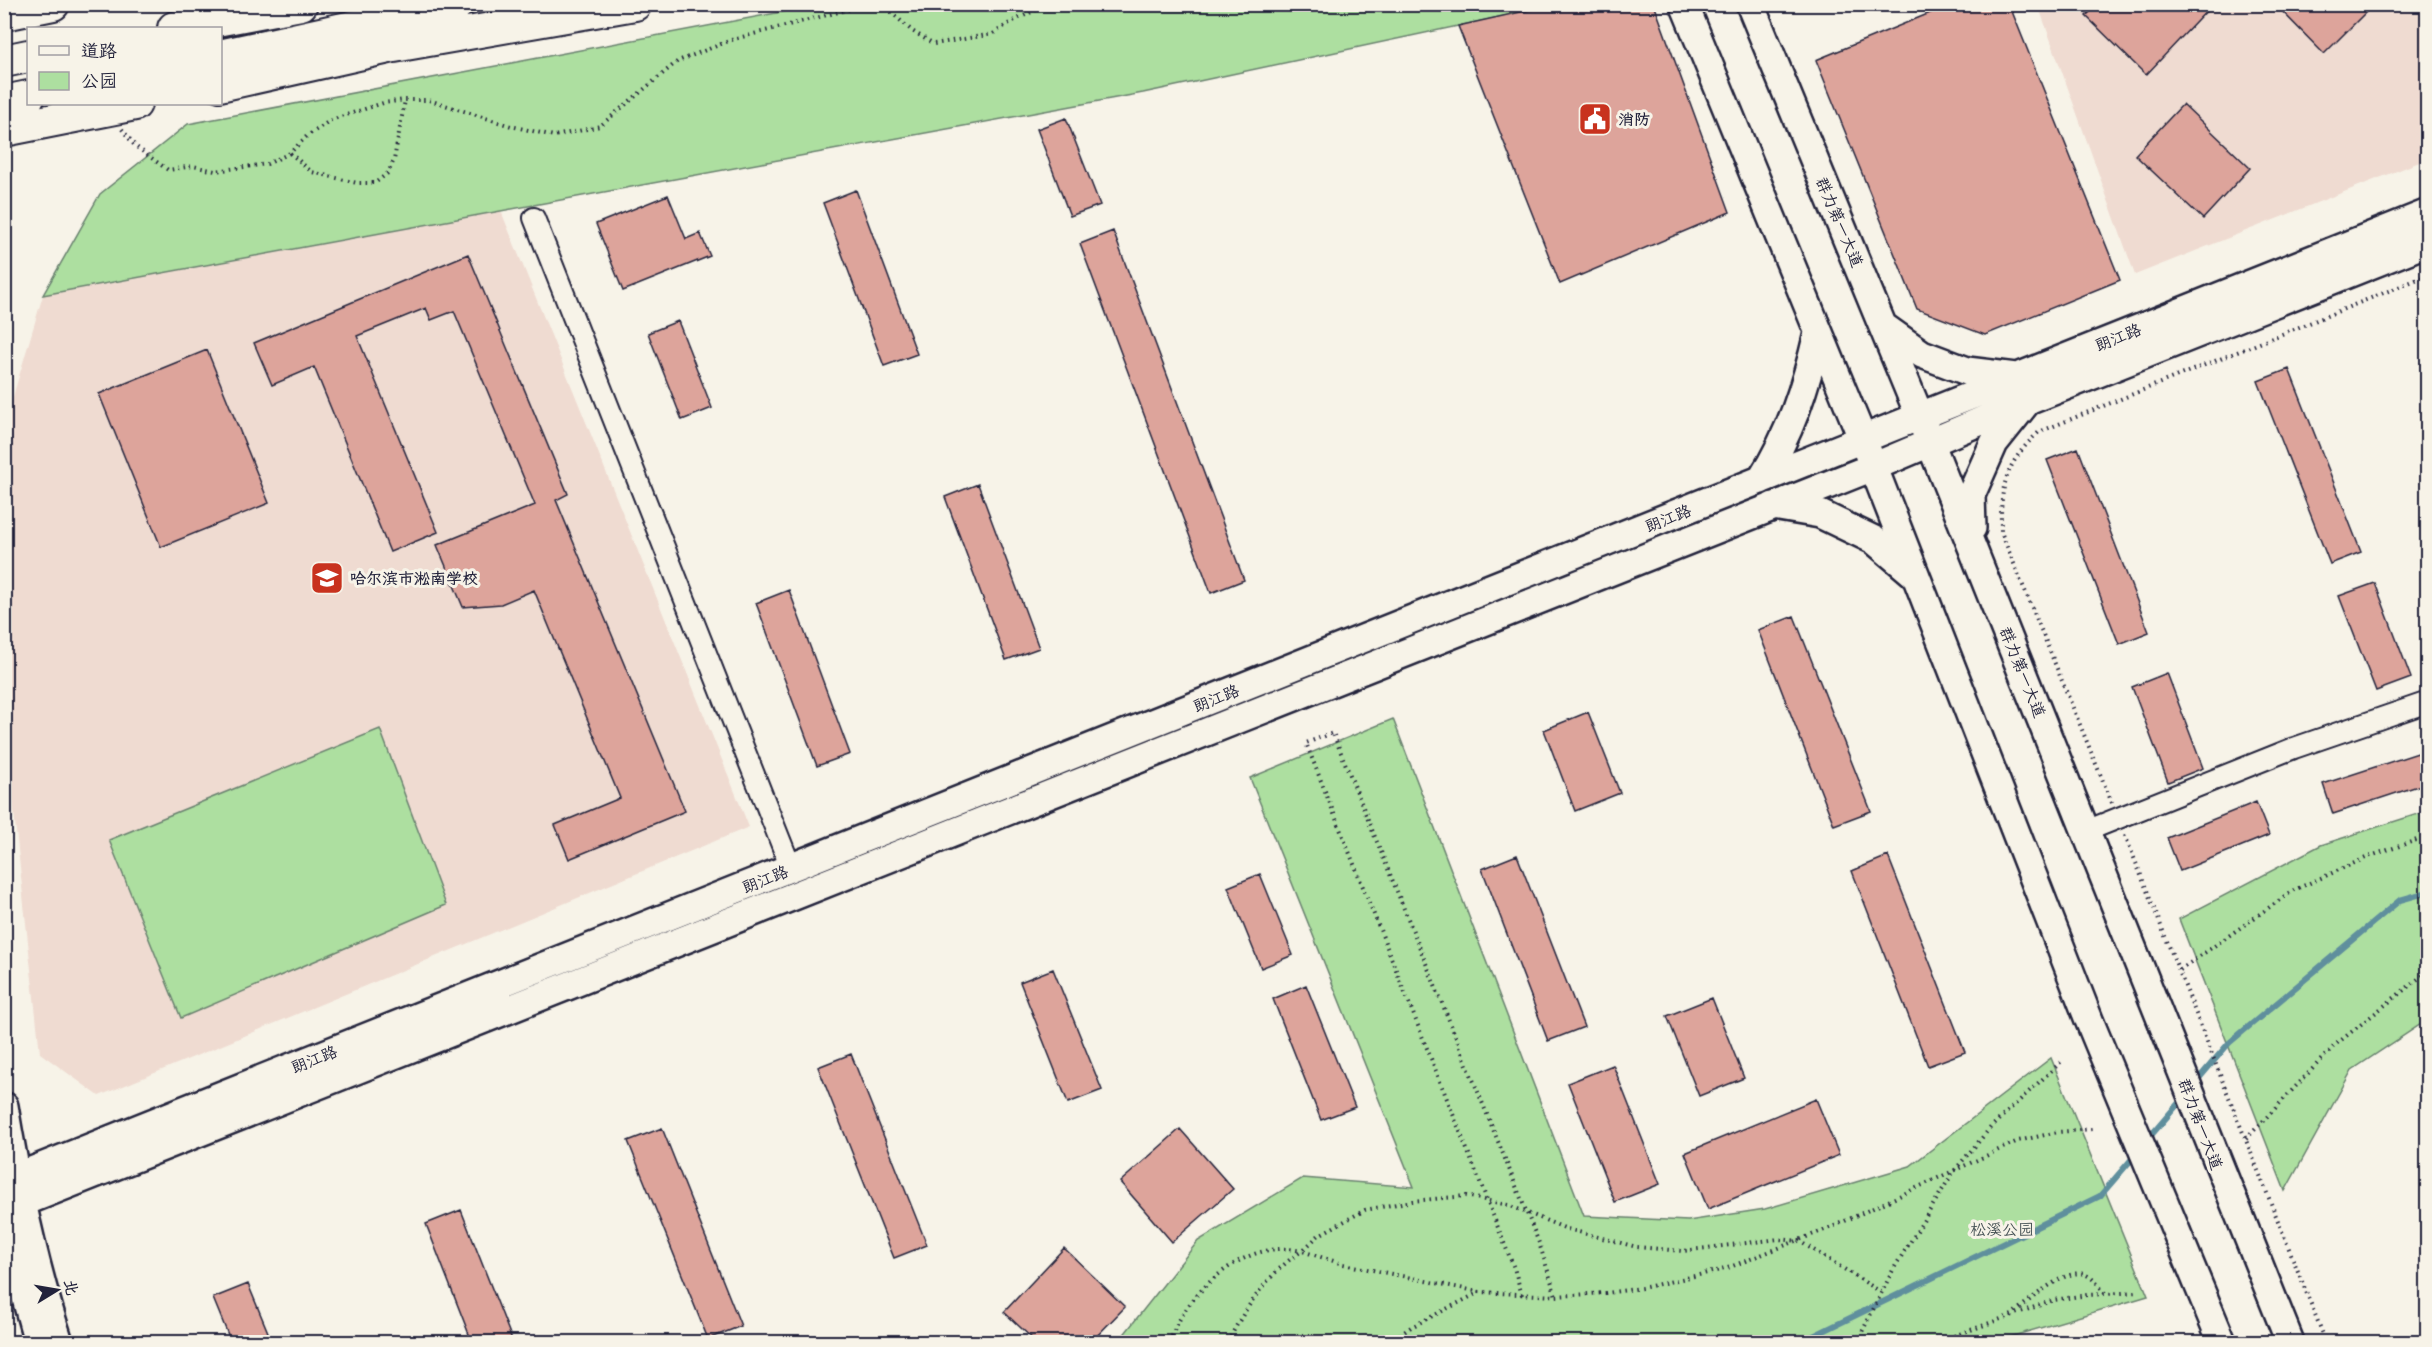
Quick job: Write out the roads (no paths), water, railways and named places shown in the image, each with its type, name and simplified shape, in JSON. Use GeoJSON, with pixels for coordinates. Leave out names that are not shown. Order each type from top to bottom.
{"type":"FeatureCollection","features":[{"type":"Feature","properties":{"kind":"highway"},"geometry":{"type":"LineString","coordinates":[[4,14],[53,4]]}},
{"type":"Feature","properties":{"kind":"highway"},"geometry":{"type":"LineString","coordinates":[[179,27],[301,4]]}},
{"type":"Feature","properties":{"kind":"highway"},"geometry":{"type":"LineString","coordinates":[[222,56],[457,4]]}},
{"type":"Feature","properties":{"kind":"highway"},"geometry":{"type":"LineString","coordinates":[[222,85],[394,46],[635,4]]}},
{"type":"Feature","properties":{"kind":"highway"},"geometry":{"type":"LineString","coordinates":[[4,61],[27,56]]}},
{"type":"Feature","properties":{"kind":"highway"},"geometry":{"type":"LineString","coordinates":[[4,102],[27,97]]}},
{"type":"Feature","properties":{"kind":"highway"},"geometry":{"type":"LineString","coordinates":[[4,130],[121,107]]}},
{"type":"Feature","properties":{"kind":"main road"},"geometry":{"type":"LineString","coordinates":[[1684,4],[1863,440],[2089,1020],[2222,1342]]}},
{"type":"Feature","properties":{"kind":"main road","name":"群力第一大道"},"geometry":{"type":"LineString","coordinates":[[1750,4],[1931,442],[2149,988],[2214,1159],[2290,1342]]}},
{"type":"Feature","properties":{"kind":"main road","name":"朗江路"},"geometry":{"type":"LineString","coordinates":[[11,1198],[1873,467],[1931,442],[2023,389],[2427,213]]}},
{"type":"Feature","properties":{"kind":"main road","name":"朗江路"},"geometry":{"type":"LineString","coordinates":[[11,1198],[791,868],[1920,417],[2023,389],[2427,242]]}},
{"type":"Feature","properties":{"kind":"main road"},"geometry":{"type":"LineString","coordinates":[[1884,327],[1922,354],[2023,389],[1994,443],[1971,495],[1973,548]]}},
{"type":"Feature","properties":{"kind":"main road"},"geometry":{"type":"LineString","coordinates":[[1761,480],[1782,446],[1808,376],[1818,333]]}},
{"type":"Feature","properties":{"kind":"main road"},"geometry":{"type":"LineString","coordinates":[[1772,506],[1820,514],[1874,540],[1917,577]]}},
{"type":"Feature","properties":{"kind":"main road"},"geometry":{"type":"LineString","coordinates":[[4,1106],[11,1198],[38,1342]]}},
{"type":"Feature","properties":{"kind":"main road"},"geometry":{"type":"LineString","coordinates":[[11,1198],[59,1342]]}},
{"type":"Feature","properties":{"kind":"street"},"geometry":{"type":"LineString","coordinates":[[534,218],[791,868]]}},
{"type":"Feature","properties":{"kind":"street"},"geometry":{"type":"LineString","coordinates":[[2086,831],[2294,748],[2427,702]]}},
{"type":"Feature","properties":{"kind":"waterway"},"geometry":{"type":"LineString","coordinates":[[2195,1083],[2229,1043],[2400,900],[2428,892]]}},
{"type":"Feature","properties":{"kind":"waterway"},"geometry":{"type":"LineString","coordinates":[[2147,1140],[2183,1098]]}},
{"type":"Feature","properties":{"kind":"waterway"},"geometry":{"type":"LineString","coordinates":[[1801,1342],[2100,1196],[2137,1153]]}},
{"type":"Feature","properties":{"kind":"place","name":"消防"},"geometry":{"type":"Point","coordinates":[1595,119]}},
{"type":"Feature","properties":{"kind":"place","name":"哈尔滨市淞南学校"},"geometry":{"type":"Point","coordinates":[327,578]}},
{"type":"Feature","properties":{"kind":"park label","name":"松溪公园"},"geometry":{"type":"Point","coordinates":[2002,1229]}}]}
